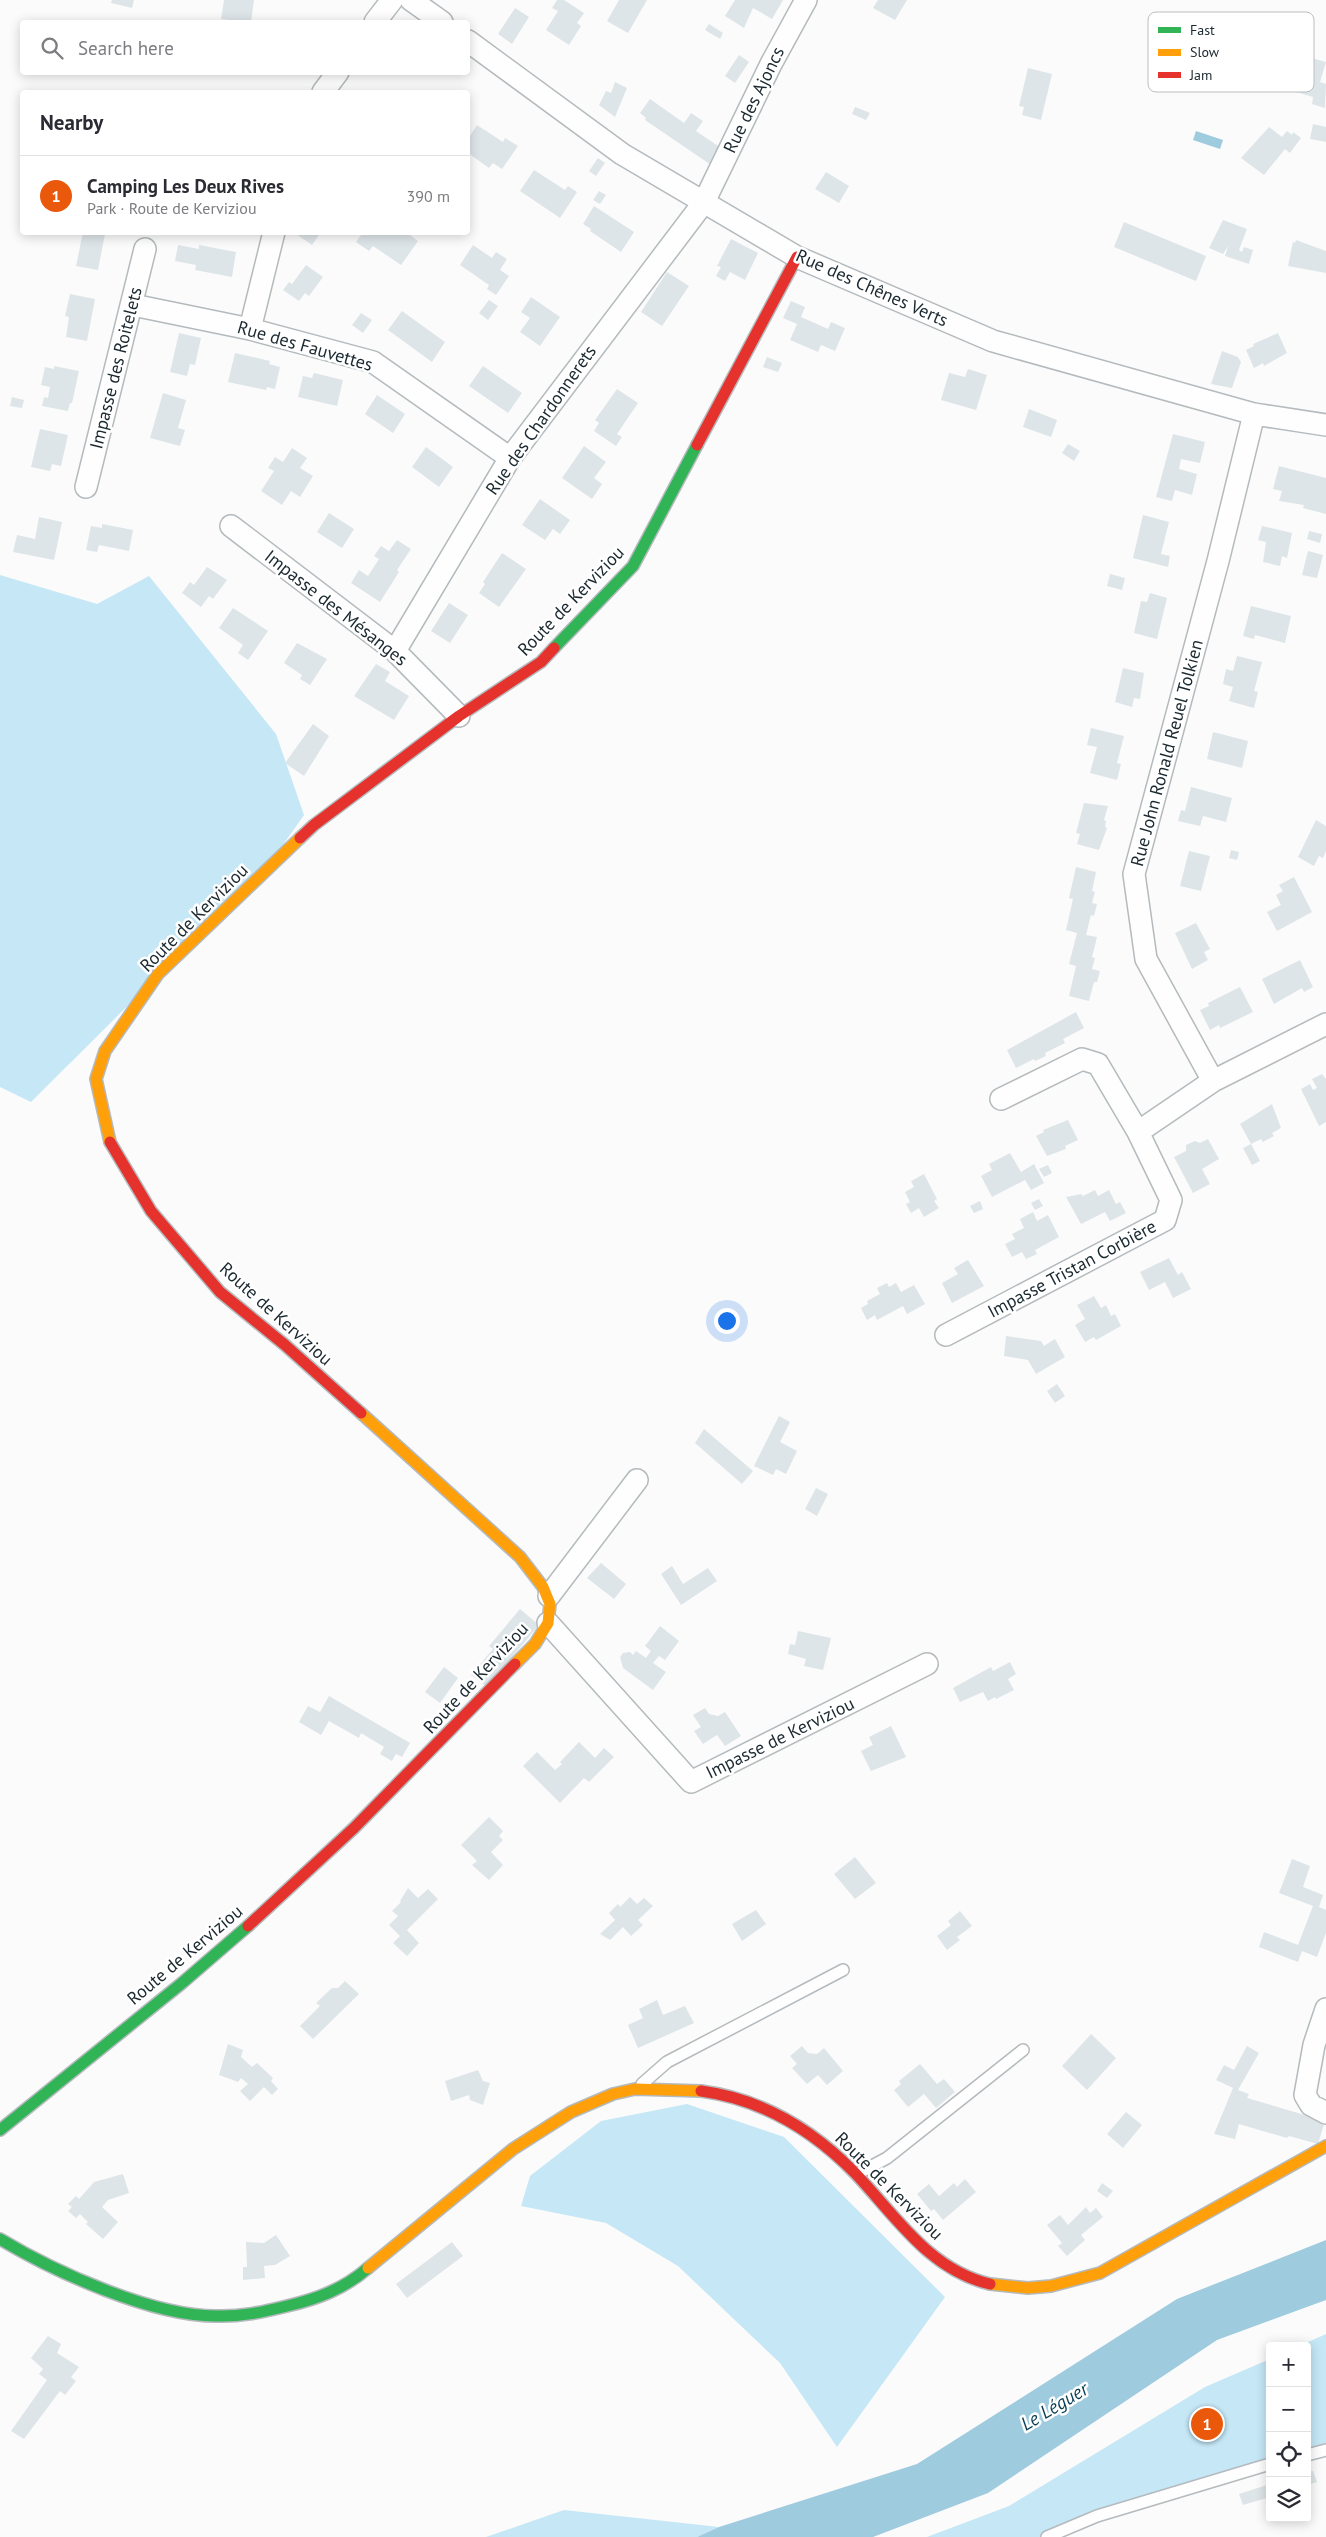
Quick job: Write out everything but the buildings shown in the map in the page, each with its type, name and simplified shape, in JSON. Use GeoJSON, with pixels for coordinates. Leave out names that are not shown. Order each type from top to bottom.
{"type":"FeatureCollection","features":[{"type":"Feature","properties":{"kind":"street"},"geometry":{"type":"LineString","coordinates":[[377,20],[392,0]]}},
{"type":"Feature","properties":{"kind":"street"},"geometry":{"type":"LineString","coordinates":[[411,0],[439,20]]}},
{"type":"Feature","properties":{"kind":"street","name":"Rue des Ajoncs"},"geometry":{"type":"LineString","coordinates":[[704,202],[771,64],[806,0]]}},
{"type":"Feature","properties":{"kind":"street","name":"Rue des Chênes Verts"},"geometry":{"type":"LineString","coordinates":[[470,42],[622,154],[797,257],[992,341],[1254,414],[1326,425]]}},
{"type":"Feature","properties":{"kind":"street"},"geometry":{"type":"LineString","coordinates":[[324,90],[336,75]]}},
{"type":"Feature","properties":{"kind":"street","name":"Rue des Chardonnerets"},"geometry":{"type":"LineString","coordinates":[[396,651],[510,458],[704,202]]}},
{"type":"Feature","properties":{"kind":"street"},"geometry":{"type":"LineString","coordinates":[[250,329],[273,235]]}},
{"type":"Feature","properties":{"kind":"street","name":"Impasse des Roitelets"},"geometry":{"type":"LineString","coordinates":[[86,487],[145,249]]}},
{"type":"Feature","properties":{"kind":"street","name":"Route de Kerviziou"},"geometry":{"type":"LineString","coordinates":[[0,2130],[239,1935],[304,1875],[402,1782],[535,1644],[548,1623],[549,1596],[535,1574],[497,1536],[285,1345],[220,1292],[151,1211],[110,1143],[96,1079],[105,1052],[158,974],[314,825],[459,716],[542,662],[633,566],[797,257]]}},
{"type":"Feature","properties":{"kind":"street","name":"Rue des Fauvettes"},"geometry":{"type":"LineString","coordinates":[[132,304],[250,329],[373,362],[510,458]]}},
{"type":"Feature","properties":{"kind":"street","name":"Rue John Ronald Reuel Tolkien"},"geometry":{"type":"LineString","coordinates":[[1213,1081],[1146,959],[1134,874],[1218,562],[1254,414]]}},
{"type":"Feature","properties":{"kind":"street","name":"Impasse des Mésanges"},"geometry":{"type":"LineString","coordinates":[[231,526],[396,651],[459,716]]}},
{"type":"Feature","properties":{"kind":"street"},"geometry":{"type":"LineString","coordinates":[[1138,1132],[1213,1081],[1326,1024]]}},
{"type":"Feature","properties":{"kind":"street","name":"Impasse Tristan Corbière"},"geometry":{"type":"LineString","coordinates":[[946,1335],[1165,1220],[1171,1200],[1138,1132],[1098,1064],[1082,1059],[1001,1098]]}},
{"type":"Feature","properties":{"kind":"street"},"geometry":{"type":"LineString","coordinates":[[549,1596],[637,1480]]}},
{"type":"Feature","properties":{"kind":"street","name":"Impasse de Kerviziou"},"geometry":{"type":"LineString","coordinates":[[548,1623],[691,1782],[927,1664]]}},
{"type":"Feature","properties":{"kind":"street"},"geometry":{"type":"LineString","coordinates":[[1326,2009],[1314,2045],[1305,2095],[1311,2105],[1326,2113]]}},
{"type":"Feature","properties":{"kind":"street","name":"Route de Kerviziou"},"geometry":{"type":"LineString","coordinates":[[0,2239],[77,2277],[138,2303],[192,2315],[237,2316],[298,2304],[349,2283],[506,2154],[560,2116],[597,2100],[637,2088],[696,2090],[729,2094],[778,2113],[798,2126],[835,2154],[921,2246],[956,2271],[978,2281],[1001,2288],[1035,2289],[1068,2284],[1100,2273],[1326,2146]]}},
{"type":"Feature","properties":{"kind":"lane"},"geometry":{"type":"LineString","coordinates":[[637,2088],[667,2062],[844,1970]]}},
{"type":"Feature","properties":{"kind":"lane"},"geometry":{"type":"LineString","coordinates":[[855,2175],[887,2158],[1023,2050]]}},
{"type":"Feature","properties":{"kind":"lane"},"geometry":{"type":"LineString","coordinates":[[1311,2454],[1326,2450]]}},
{"type":"Feature","properties":{"kind":"lane"},"geometry":{"type":"LineString","coordinates":[[1047,2537],[1097,2516],[1266,2465]]}},
{"type":"Feature","properties":{"kind":"shaded area"},"geometry":{"type":"Polygon","coordinates":[[[0,575],[97,604],[149,576],[276,734],[304,815],[268,866],[31,1102],[0,1087],[0,575]]]}},
{"type":"Feature","properties":{"kind":"shaded area"},"geometry":{"type":"Polygon","coordinates":[[[687,2104],[784,2137],[945,2297],[837,2447],[780,2363],[678,2266],[606,2223],[521,2206],[530,2176],[601,2121],[687,2104]]]}},
{"type":"Feature","properties":{"kind":"shaded area"},"geometry":{"type":"Polygon","coordinates":[[[1326,2334],[1326,2448],[1311,2451],[1311,2342],[1308,2342],[1326,2334]]]}},
{"type":"Feature","properties":{"kind":"shaded area"},"geometry":{"type":"Polygon","coordinates":[[[1266,2361],[1266,2462],[1096,2514],[1041,2537],[927,2537],[1009,2506],[1205,2387],[1266,2361]]]}},
{"type":"Feature","properties":{"kind":"shaded area"},"geometry":{"type":"Polygon","coordinates":[[[564,2510],[719,2527],[697,2537],[486,2537],[564,2510]]]}},
{"type":"Feature","properties":{"kind":"water"},"geometry":{"type":"Polygon","coordinates":[[[1196,131],[1223,140],[1220,149],[1193,140],[1196,131]]]}},
{"type":"Feature","properties":{"kind":"water","name":"Le Léguer"},"geometry":{"type":"Polygon","coordinates":[[[1326,2240],[1326,2300],[1217,2340],[988,2493],[873,2537],[697,2537],[719,2527],[917,2464],[1177,2299],[1326,2240]]]}},
{"type":"Feature","properties":{"kind":"traffic: fast"},"geometry":{"type":"LineString","coordinates":[[554,648],[633,566],[697,445]]}},
{"type":"Feature","properties":{"kind":"traffic: fast"},"geometry":{"type":"LineString","coordinates":[[0,2130],[182,1983],[248,1926]]}},
{"type":"Feature","properties":{"kind":"traffic: fast"},"geometry":{"type":"LineString","coordinates":[[0,2239],[48,2265],[105,2290],[163,2309],[216,2316],[243,2315],[298,2303],[340,2287],[368,2268]]}},
{"type":"Feature","properties":{"kind":"traffic: slow"},"geometry":{"type":"LineString","coordinates":[[110,1142],[96,1079],[105,1051],[158,974],[300,838]]}},
{"type":"Feature","properties":{"kind":"traffic: slow"},"geometry":{"type":"LineString","coordinates":[[361,1413],[520,1557],[543,1587],[550,1604],[548,1623],[535,1644],[515,1664]]}},
{"type":"Feature","properties":{"kind":"traffic: slow"},"geometry":{"type":"LineString","coordinates":[[368,2268],[513,2149],[571,2112],[613,2094],[635,2089],[701,2091]]}},
{"type":"Feature","properties":{"kind":"traffic: slow"},"geometry":{"type":"LineString","coordinates":[[990,2284],[1028,2288],[1051,2286],[1100,2273],[1326,2146]]}},
{"type":"Feature","properties":{"kind":"traffic: jam"},"geometry":{"type":"LineString","coordinates":[[697,445],[797,257]]}},
{"type":"Feature","properties":{"kind":"traffic: jam"},"geometry":{"type":"LineString","coordinates":[[300,838],[314,825],[459,716],[541,662],[554,648]]}},
{"type":"Feature","properties":{"kind":"traffic: jam"},"geometry":{"type":"LineString","coordinates":[[110,1142],[151,1211],[220,1292],[285,1345],[361,1413]]}},
{"type":"Feature","properties":{"kind":"traffic: jam"},"geometry":{"type":"LineString","coordinates":[[248,1926],[354,1828],[515,1664]]}},
{"type":"Feature","properties":{"kind":"traffic: jam"},"geometry":{"type":"LineString","coordinates":[[701,2091],[723,2095],[765,2109],[803,2130],[855,2173],[899,2223],[931,2254],[949,2267],[968,2277],[990,2284]]}},
{"type":"Feature","properties":{"kind":"place","name":"Camping Les Deux Rives"},"geometry":{"type":"Point","coordinates":[1207,2424]}}]}
